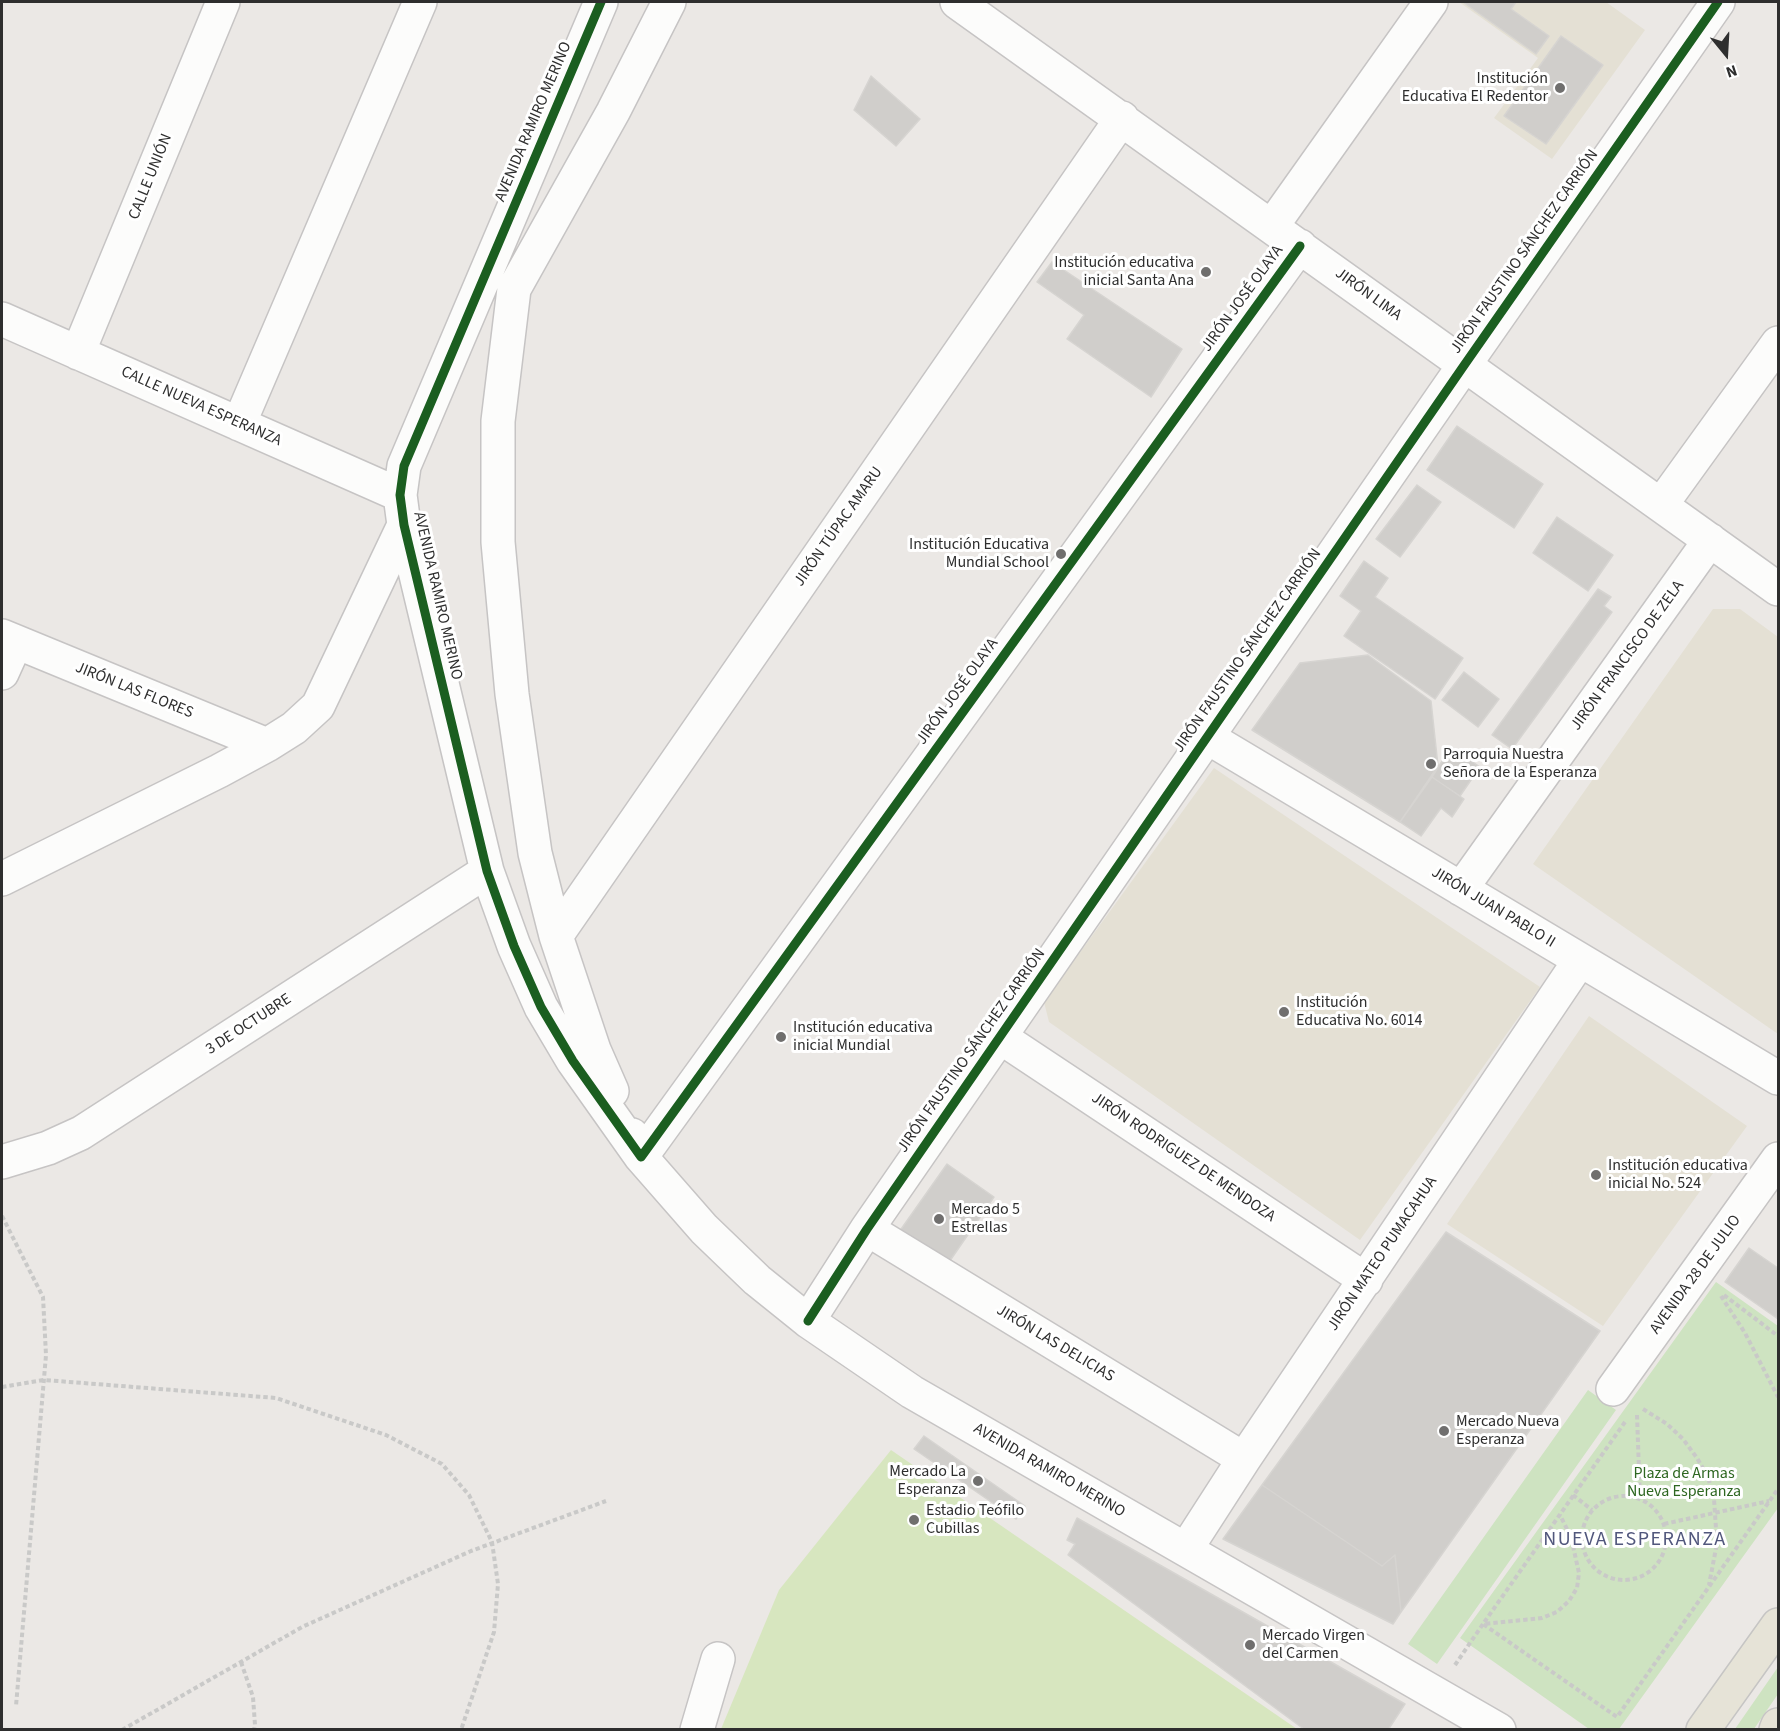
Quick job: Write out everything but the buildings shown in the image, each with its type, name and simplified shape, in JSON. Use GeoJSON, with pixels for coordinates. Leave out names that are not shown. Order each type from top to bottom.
{"type":"FeatureCollection","features":[{"type":"Feature","properties":{"kind":"main road"},"geometry":{"type":"LineString","coordinates":[[1703,1730],[1779,1624]]}},
{"type":"Feature","properties":{"kind":"main road"},"geometry":{"type":"LineString","coordinates":[[1776,1730],[1779,1725]]}},
{"type":"Feature","properties":{"kind":"street","name":"CALLE UNIÓN"},"geometry":{"type":"LineString","coordinates":[[78,353],[223,2]]}},
{"type":"Feature","properties":{"kind":"street"},"geometry":{"type":"LineString","coordinates":[[239,424],[420,2]]}},
{"type":"Feature","properties":{"kind":"street","name":"AVENIDA RAMIRO MERINO"},"geometry":{"type":"LineString","coordinates":[[601,2],[404,466],[402,510],[487,871],[514,946],[541,1006],[573,1060],[641,1156],[704,1229],[757,1280],[808,1321],[912,1392],[1499,1730]]}},
{"type":"Feature","properties":{"kind":"street","name":"AVENIDA RAMIRO MERINO"},"geometry":{"type":"LineString","coordinates":[[641,1156],[594,1050],[556,936],[535,853],[512,694],[498,542],[498,421],[514,289],[613,112],[669,2]]}},
{"type":"Feature","properties":{"kind":"street","name":"JIRÓN LIMA"},"geometry":{"type":"LineString","coordinates":[[957,2],[1779,589]]}},
{"type":"Feature","properties":{"kind":"street","name":"JIRÓN JOSÉ OLAYA"},"geometry":{"type":"LineString","coordinates":[[1272,226],[1431,2]]}},
{"type":"Feature","properties":{"kind":"street","name":"JIRÓN FAUSTINO SÁNCHEZ CARRIÓN"},"geometry":{"type":"LineString","coordinates":[[808,1321],[867,1229],[1000,1036],[1718,2]]}},
{"type":"Feature","properties":{"kind":"street","name":"JIRÓN TÚPAC AMARU"},"geometry":{"type":"LineString","coordinates":[[556,936],[1122,118]]}},
{"type":"Feature","properties":{"kind":"street","name":"JIRÓN JOSÉ OLAYA"},"geometry":{"type":"LineString","coordinates":[[641,1156],[1300,246]]}},
{"type":"Feature","properties":{"kind":"street","name":"CALLE NUEVA ESPERANZA"},"geometry":{"type":"LineString","coordinates":[[2,319],[239,424],[402,510]]}},
{"type":"Feature","properties":{"kind":"street"},"geometry":{"type":"LineString","coordinates":[[1661,505],[1779,343]]}},
{"type":"Feature","properties":{"kind":"street"},"geometry":{"type":"LineString","coordinates":[[2,879],[267,746],[294,728],[318,706],[402,510]]}},
{"type":"Feature","properties":{"kind":"street","name":"JIRÓN FRANCISCO DE ZELA"},"geometry":{"type":"LineString","coordinates":[[1461,889],[1710,540]]}},
{"type":"Feature","properties":{"kind":"street"},"geometry":{"type":"LineString","coordinates":[[2,673],[9,639]]}},
{"type":"Feature","properties":{"kind":"street","name":"JIRÓN LAS FLORES"},"geometry":{"type":"LineString","coordinates":[[9,639],[267,746]]}},
{"type":"Feature","properties":{"kind":"street","name":"JIRÓN JUAN PABLO II"},"geometry":{"type":"LineString","coordinates":[[1207,737],[1779,1078]]}},
{"type":"Feature","properties":{"kind":"street","name":"3 DE OCTUBRE"},"geometry":{"type":"LineString","coordinates":[[2,1162],[48,1148],[81,1133],[487,871]]}},
{"type":"Feature","properties":{"kind":"street","name":"JIRÓN MATEO PUMACAHUA"},"geometry":{"type":"LineString","coordinates":[[1186,1549],[1244,1459],[1580,960]]}},
{"type":"Feature","properties":{"kind":"street","name":"JIRÓN RODRIGUEZ DE MENDOZA"},"geometry":{"type":"LineString","coordinates":[[1000,1036],[1366,1280]]}},
{"type":"Feature","properties":{"kind":"street","name":"AVENIDA 28 DE JULIO"},"geometry":{"type":"LineString","coordinates":[[1625,1397],[1779,1160]]}},
{"type":"Feature","properties":{"kind":"street","name":"JIRÓN LAS DELICIAS"},"geometry":{"type":"LineString","coordinates":[[867,1229],[1244,1459]]}},
{"type":"Feature","properties":{"kind":"street"},"geometry":{"type":"LineString","coordinates":[[697,1730],[718,1659]]}},
{"type":"Feature","properties":{"kind":"path"},"geometry":{"type":"LineString","coordinates":[[2,1216],[43,1297],[46,1355],[16,1706]]}},
{"type":"Feature","properties":{"kind":"path"},"geometry":{"type":"LineString","coordinates":[[1779,1336],[1718,1291],[1746,1333],[1779,1396]]}},
{"type":"Feature","properties":{"kind":"path"},"geometry":{"type":"LineString","coordinates":[[2,1387],[44,1380],[276,1398],[386,1435],[442,1464],[468,1495],[492,1542],[498,1584],[494,1632],[461,1730]]}},
{"type":"Feature","properties":{"kind":"path"},"geometry":{"type":"LineString","coordinates":[[1436,1693],[1573,1495],[1625,1397]]}},
{"type":"Feature","properties":{"kind":"path"},"geometry":{"type":"LineString","coordinates":[[1625,1397],[1640,1498]]}},
{"type":"Feature","properties":{"kind":"path"},"geometry":{"type":"LineString","coordinates":[[1625,1397],[1667,1424],[1683,1439],[1708,1477],[1714,1499],[1717,1543],[1708,1588]]}},
{"type":"Feature","properties":{"kind":"path"},"geometry":{"type":"LineString","coordinates":[[1483,1624],[1617,1717],[1779,1489]]}},
{"type":"Feature","properties":{"kind":"path"},"geometry":{"type":"LineString","coordinates":[[1573,1495],[1592,1510]]}},
{"type":"Feature","properties":{"kind":"path"},"geometry":{"type":"LineString","coordinates":[[1626,1495],[1640,1498],[1662,1517],[1667,1530],[1662,1559],[1653,1570],[1641,1578],[1627,1581],[1613,1580],[1590,1565],[1581,1539],[1583,1526],[1592,1510],[1599,1503],[1611,1497],[1626,1495]]}},
{"type":"Feature","properties":{"kind":"path"},"geometry":{"type":"LineString","coordinates":[[122,1730],[302,1628],[492,1542],[606,1501]]}},
{"type":"Feature","properties":{"kind":"path"},"geometry":{"type":"LineString","coordinates":[[1664,1524],[1770,1501]]}},
{"type":"Feature","properties":{"kind":"path"},"geometry":{"type":"LineString","coordinates":[[1483,1624],[1542,1618],[1557,1612],[1569,1601],[1577,1587],[1579,1573],[1571,1537],[1560,1515]]}},
{"type":"Feature","properties":{"kind":"path"},"geometry":{"type":"LineString","coordinates":[[1576,1554],[1584,1552]]}},
{"type":"Feature","properties":{"kind":"path"},"geometry":{"type":"LineString","coordinates":[[241,1662],[254,1697],[254,1730]]}},
{"type":"Feature","properties":{"kind":"shaded area","name":"Institución Educativa El Redentor"},"geometry":{"type":"Polygon","coordinates":[[[1459,2],[1606,2],[1645,30],[1552,159],[1494,118],[1538,58],[1459,2]]]}},
{"type":"Feature","properties":{"kind":"shaded area"},"geometry":{"type":"Polygon","coordinates":[[[1713,609],[1740,609],[1778,637],[1778,1034],[1533,864],[1713,609]]]}},
{"type":"Feature","properties":{"kind":"shaded area","name":"Institución Educativa No. 6014"},"geometry":{"type":"Polygon","coordinates":[[[1214,768],[1540,987],[1360,1240],[1049,1022],[1044,1002],[1214,768]]]}},
{"type":"Feature","properties":{"kind":"shaded area","name":"Institución educativa inicial No. 524"},"geometry":{"type":"Polygon","coordinates":[[[1589,1016],[1747,1126],[1603,1326],[1447,1224],[1589,1016]]]}},
{"type":"Feature","properties":{"kind":"green space","name":"Plaza de Armas Nueva Esperanza"},"geometry":{"type":"Polygon","coordinates":[[[1716,1282],[1778,1326],[1778,1508],[1619,1729],[1589,1729],[1460,1638],[1716,1282]]]}},
{"type":"Feature","properties":{"kind":"green space"},"geometry":{"type":"Polygon","coordinates":[[[1588,1390],[1616,1410],[1437,1664],[1408,1644],[1588,1390]]]}},
{"type":"Feature","properties":{"kind":"green space","name":"Estadio Teófilo Cubillas"},"geometry":{"type":"Polygon","coordinates":[[[891,1450],[1297,1729],[721,1729],[779,1590],[891,1450]]]}},
{"type":"Feature","properties":{"kind":"green space"},"geometry":{"type":"Polygon","coordinates":[[[1778,1667],[1778,1694],[1754,1729],[1735,1729],[1778,1667]]]}},
{"type":"Feature","properties":{"kind":"cycle path"},"geometry":{"type":"LineString","coordinates":[[601,2],[404,466],[400,495],[404,525],[487,871],[514,946],[541,1007],[573,1061],[641,1157],[1300,246]]}},
{"type":"Feature","properties":{"kind":"cycle path"},"geometry":{"type":"LineString","coordinates":[[808,1321],[867,1229],[1718,2]]}},
{"type":"Feature","properties":{"kind":"place","name":"Institución Educativa El Redentor"},"geometry":{"type":"Point","coordinates":[1560,88]}},
{"type":"Feature","properties":{"kind":"place","name":"Institución educativa inicial Santa Ana"},"geometry":{"type":"Point","coordinates":[1206,272]}},
{"type":"Feature","properties":{"kind":"place","name":"Institución Educativa Mundial School"},"geometry":{"type":"Point","coordinates":[1061,554]}},
{"type":"Feature","properties":{"kind":"place","name":"Parroquia Nuestra Señora de la Esperanza"},"geometry":{"type":"Point","coordinates":[1431,764]}},
{"type":"Feature","properties":{"kind":"place","name":"Institución Educativa No. 6014"},"geometry":{"type":"Point","coordinates":[1284,1012]}},
{"type":"Feature","properties":{"kind":"place","name":"Institución educativa inicial Mundial"},"geometry":{"type":"Point","coordinates":[781,1037]}},
{"type":"Feature","properties":{"kind":"place","name":"Institución educativa inicial No. 524"},"geometry":{"type":"Point","coordinates":[1596,1175]}},
{"type":"Feature","properties":{"kind":"place","name":"Mercado 5 Estrellas"},"geometry":{"type":"Point","coordinates":[939,1219]}},
{"type":"Feature","properties":{"kind":"place","name":"Mercado Nueva Esperanza"},"geometry":{"type":"Point","coordinates":[1444,1431]}},
{"type":"Feature","properties":{"kind":"place","name":"Mercado La Esperanza"},"geometry":{"type":"Point","coordinates":[978,1481]}},
{"type":"Feature","properties":{"kind":"place","name":"Estadio Teófilo Cubillas"},"geometry":{"type":"Point","coordinates":[914,1520]}},
{"type":"Feature","properties":{"kind":"place","name":"Mercado Virgen del Carmen"},"geometry":{"type":"Point","coordinates":[1250,1645]}},
{"type":"Feature","properties":{"kind":"district","name":"NUEVA ESPERANZA"},"geometry":{"type":"Point","coordinates":[1635,1541]}}]}
